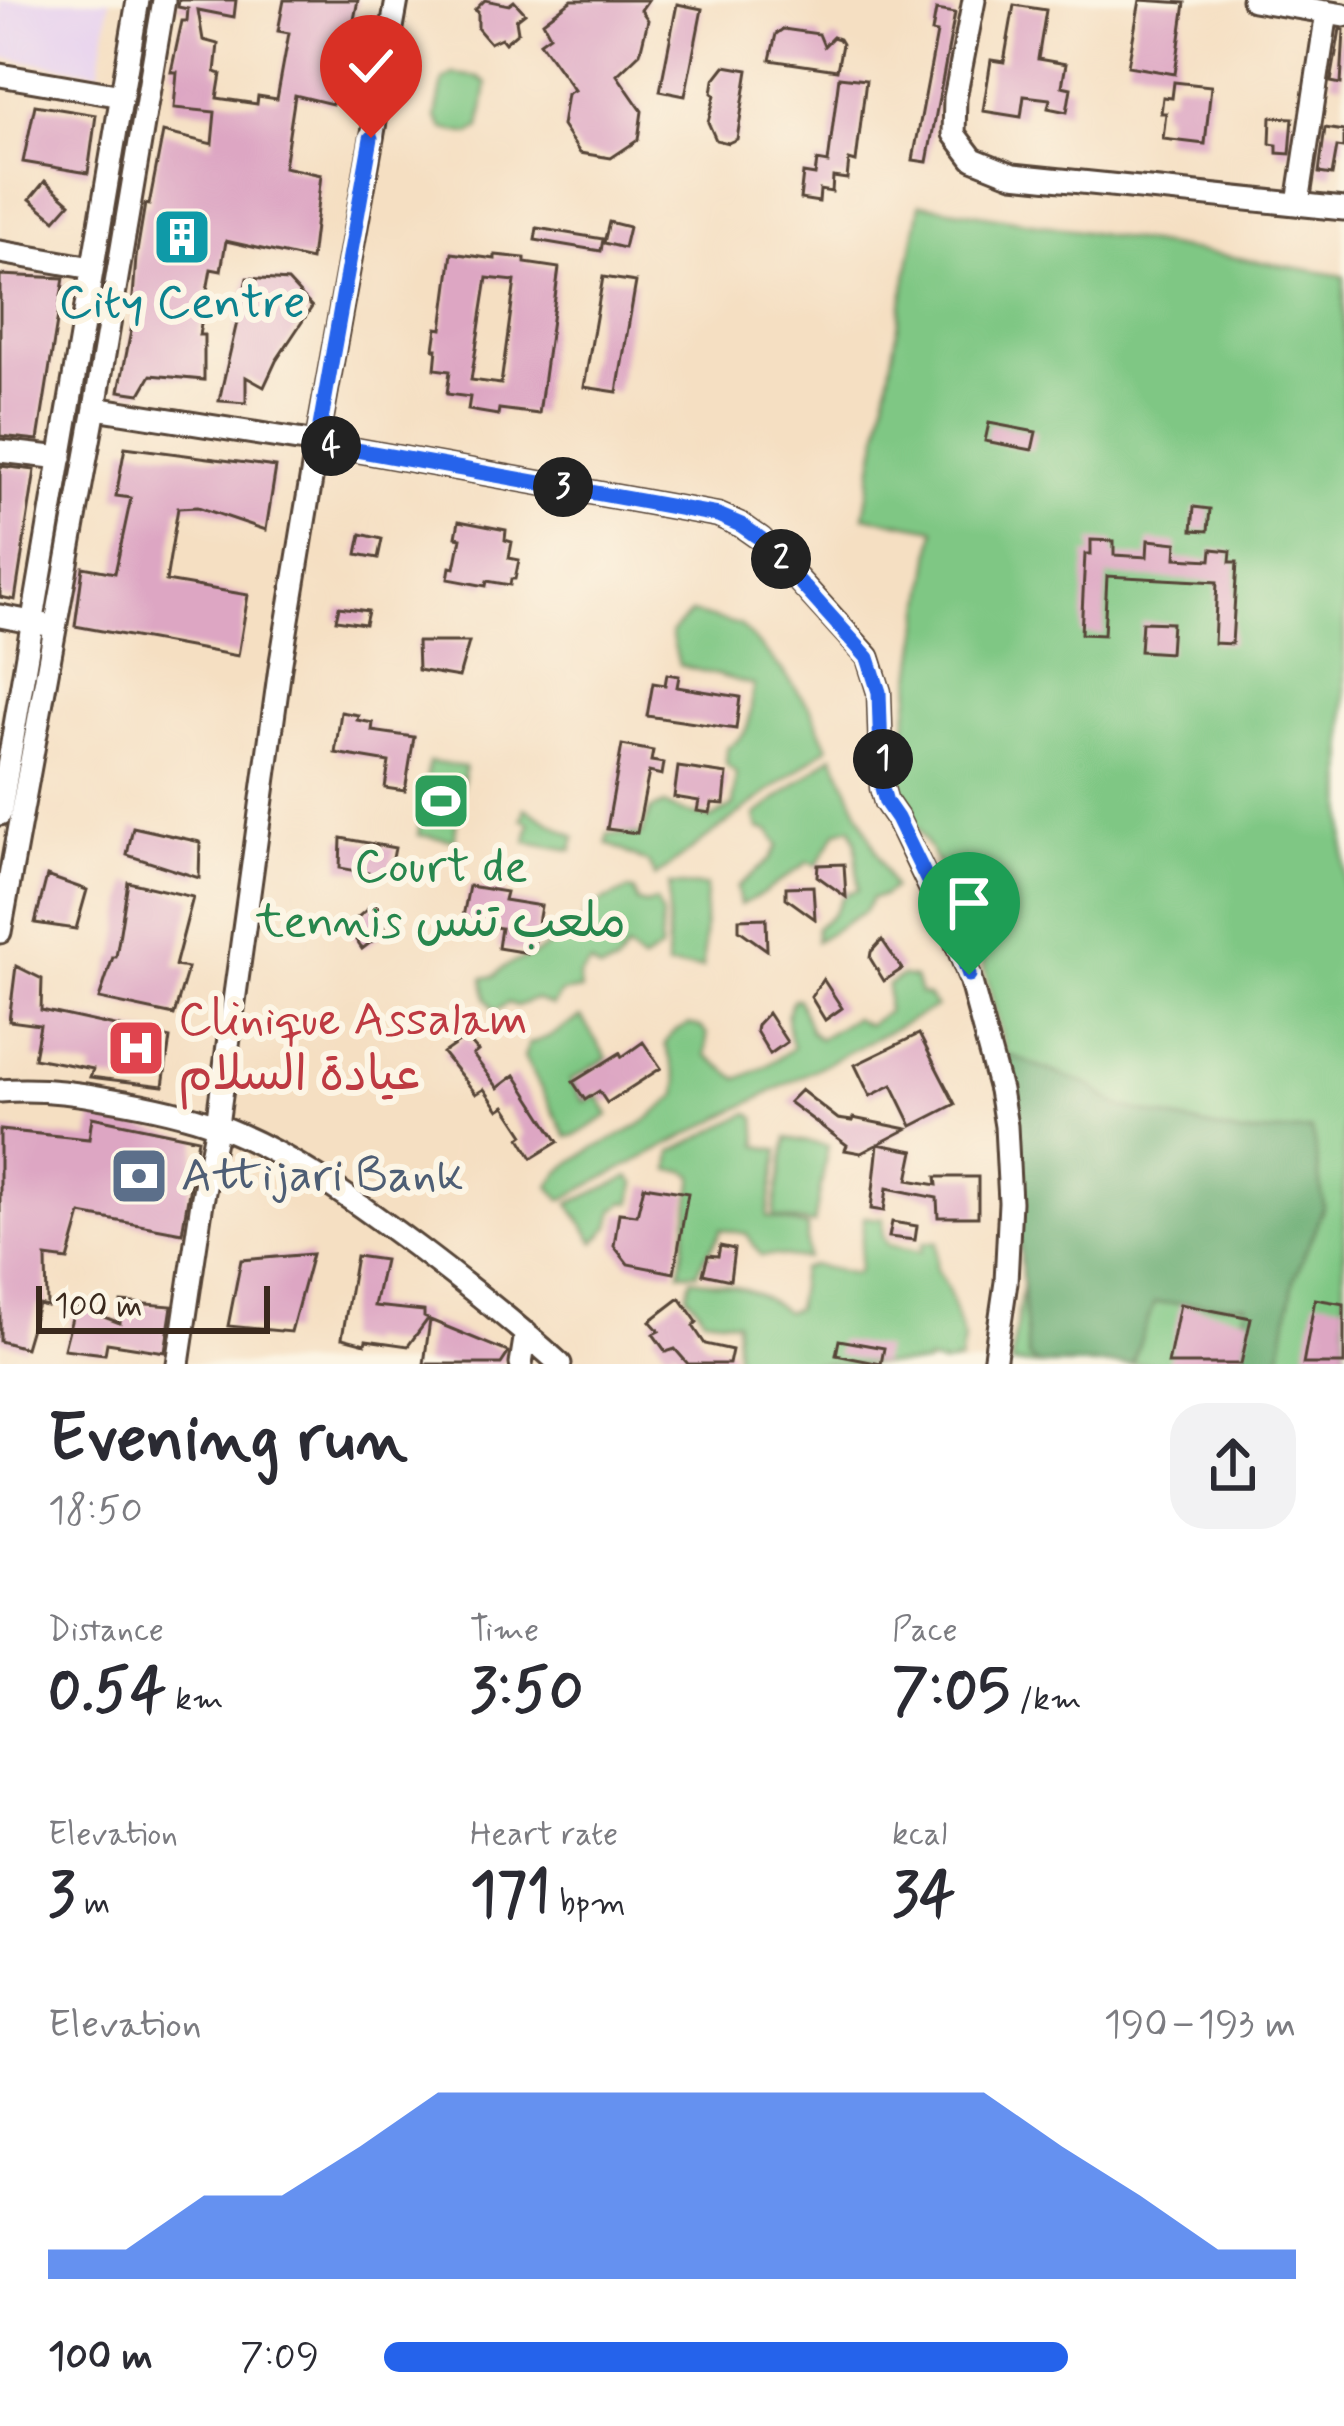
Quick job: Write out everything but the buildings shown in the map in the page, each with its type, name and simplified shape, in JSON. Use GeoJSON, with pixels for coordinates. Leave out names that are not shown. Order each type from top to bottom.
{"type":"FeatureCollection","features":[{"type":"Feature","properties":{"kind":"street"},"geometry":{"type":"LineString","coordinates":[[0,932],[44,625],[61,458],[138,0]]}},
{"type":"Feature","properties":{"kind":"street"},"geometry":{"type":"LineString","coordinates":[[0,814],[95,408],[164,0]]}},
{"type":"Feature","properties":{"kind":"street"},"geometry":{"type":"LineString","coordinates":[[178,1364],[217,1125],[280,668],[397,0]]}},
{"type":"Feature","properties":{"kind":"street"},"geometry":{"type":"LineString","coordinates":[[974,0],[955,98],[954,134],[973,159],[1013,175],[1344,209]]}},
{"type":"Feature","properties":{"kind":"street"},"geometry":{"type":"LineString","coordinates":[[1253,0],[1336,13],[1298,203]]}},
{"type":"Feature","properties":{"kind":"street"},"geometry":{"type":"LineString","coordinates":[[0,75],[122,96]]}},
{"type":"Feature","properties":{"kind":"street"},"geometry":{"type":"LineString","coordinates":[[0,252],[92,268]]}},
{"type":"Feature","properties":{"kind":"street"},"geometry":{"type":"LineString","coordinates":[[95,408],[718,515],[761,539],[868,658],[879,692],[886,802],[962,957],[1000,1090],[1010,1168],[1007,1262],[994,1364]]}},
{"type":"Feature","properties":{"kind":"street"},"geometry":{"type":"LineString","coordinates":[[0,451],[61,458]]}},
{"type":"Feature","properties":{"kind":"street"},"geometry":{"type":"LineString","coordinates":[[0,616],[44,625]]}},
{"type":"Feature","properties":{"kind":"street"},"geometry":{"type":"LineString","coordinates":[[0,1091],[73,1093],[171,1111],[217,1125],[316,1175],[440,1264],[560,1364]]}},
{"type":"Feature","properties":{"kind":"street"},"geometry":{"type":"LineString","coordinates":[[521,1364],[526,1333]]}},
{"type":"Feature","properties":{"kind":"shaded area"},"geometry":{"type":"Polygon","coordinates":[[[0,0],[110,0],[99,72],[0,57],[0,0]]]}},
{"type":"Feature","properties":{"kind":"green space"},"geometry":{"type":"Polygon","coordinates":[[[453,74],[479,77],[487,84],[480,128],[470,134],[443,129],[436,117],[443,81],[453,74]]]}},
{"type":"Feature","properties":{"kind":"green space"},"geometry":{"type":"Polygon","coordinates":[[[920,204],[1344,276],[1344,1364],[1011,1364],[1027,1253],[1025,1128],[981,955],[951,886],[896,791],[935,529],[864,516],[920,204]]]}},
{"type":"Feature","properties":{"kind":"green space"},"geometry":{"type":"Polygon","coordinates":[[[691,613],[740,625],[811,709],[828,747],[655,877],[648,863],[607,843],[608,834],[642,835],[650,810],[665,804],[710,819],[733,806],[736,773],[726,764],[727,747],[743,734],[751,712],[754,685],[679,665],[671,633],[691,613]]]}},
{"type":"Feature","properties":{"kind":"green space"},"geometry":{"type":"Polygon","coordinates":[[[833,755],[893,888],[872,898],[865,911],[816,941],[816,928],[834,913],[844,895],[858,890],[851,827],[837,831],[817,865],[808,862],[740,905],[737,887],[770,860],[778,846],[770,831],[758,828],[755,816],[833,755]]]}},
{"type":"Feature","properties":{"kind":"green space","name":"Court de tennis ملعب تنس"},"geometry":{"type":"Polygon","coordinates":[[[429,762],[465,767],[454,840],[418,835],[429,762]]]}},
{"type":"Feature","properties":{"kind":"green space"},"geometry":{"type":"Polygon","coordinates":[[[525,808],[575,837],[572,850],[526,842],[530,823],[522,819],[525,808]]]}},
{"type":"Feature","properties":{"kind":"green space"},"geometry":{"type":"Polygon","coordinates":[[[669,885],[706,886],[703,968],[667,967],[669,885]]]}},
{"type":"Feature","properties":{"kind":"green space"},"geometry":{"type":"Polygon","coordinates":[[[634,891],[638,902],[656,901],[662,915],[660,950],[642,962],[627,949],[616,965],[600,971],[591,964],[579,976],[581,990],[561,993],[552,1006],[535,999],[517,1006],[508,1003],[495,1011],[486,998],[483,978],[543,949],[586,919],[587,908],[634,891]]]}},
{"type":"Feature","properties":{"kind":"green space"},"geometry":{"type":"Polygon","coordinates":[[[902,976],[915,978],[920,994],[936,1007],[561,1200],[550,1186],[578,1158],[638,1126],[677,1095],[678,1082],[665,1044],[672,1033],[689,1024],[700,1027],[707,1034],[706,1055],[738,1079],[793,1048],[787,1017],[794,999],[819,1039],[854,1018],[867,1025],[887,1012],[888,985],[902,976]]]}},
{"type":"Feature","properties":{"kind":"green space"},"geometry":{"type":"Polygon","coordinates":[[[581,1017],[607,1058],[570,1080],[584,1102],[598,1096],[609,1115],[567,1137],[524,1057],[529,1044],[581,1017]]]}},
{"type":"Feature","properties":{"kind":"green space"},"geometry":{"type":"Polygon","coordinates":[[[1009,1055],[1091,1086],[1117,1106],[1241,1134],[1312,1130],[1324,1206],[1294,1280],[1279,1364],[1239,1364],[1246,1304],[1154,1303],[1132,1364],[1038,1364],[1028,1357],[1017,1207],[996,1058],[1009,1055]]]}},
{"type":"Feature","properties":{"kind":"green space"},"geometry":{"type":"Polygon","coordinates":[[[749,1113],[756,1118],[758,1146],[779,1150],[767,1217],[807,1227],[807,1258],[761,1256],[747,1234],[721,1229],[697,1273],[680,1273],[694,1176],[670,1170],[672,1152],[749,1113]]]}},
{"type":"Feature","properties":{"kind":"green space"},"geometry":{"type":"Polygon","coordinates":[[[787,1138],[828,1146],[814,1224],[773,1217],[787,1138]]]}},
{"type":"Feature","properties":{"kind":"green space"},"geometry":{"type":"Polygon","coordinates":[[[629,1177],[635,1183],[632,1203],[624,1202],[614,1210],[610,1226],[595,1242],[569,1204],[629,1177]]]}},
{"type":"Feature","properties":{"kind":"green space"},"geometry":{"type":"Polygon","coordinates":[[[864,1217],[883,1219],[888,1245],[921,1252],[923,1243],[937,1242],[936,1269],[948,1289],[964,1340],[960,1361],[736,1364],[736,1321],[704,1317],[687,1294],[691,1279],[741,1288],[786,1312],[796,1309],[801,1269],[812,1265],[855,1274],[859,1269],[864,1217]]]}},
{"type":"Feature","properties":{"kind":"place","name":"City Centre"},"geometry":{"type":"Point","coordinates":[182,237]}},
{"type":"Feature","properties":{"kind":"place","name":"Court de tennis ملعب تنس"},"geometry":{"type":"Point","coordinates":[441,801]}},
{"type":"Feature","properties":{"kind":"place","name":"Clinique Assalam عيادة السلام"},"geometry":{"type":"Point","coordinates":[136,1048]}},
{"type":"Feature","properties":{"kind":"place","name":"Attijari Bank"},"geometry":{"type":"Point","coordinates":[139,1176]}},
{"type":"Feature","properties":{"kind":"route"},"geometry":{"type":"LineString","coordinates":[[371,138],[317,443],[718,515],[761,539],[868,658],[879,692],[886,802],[956,939],[969,975]]}}]}
